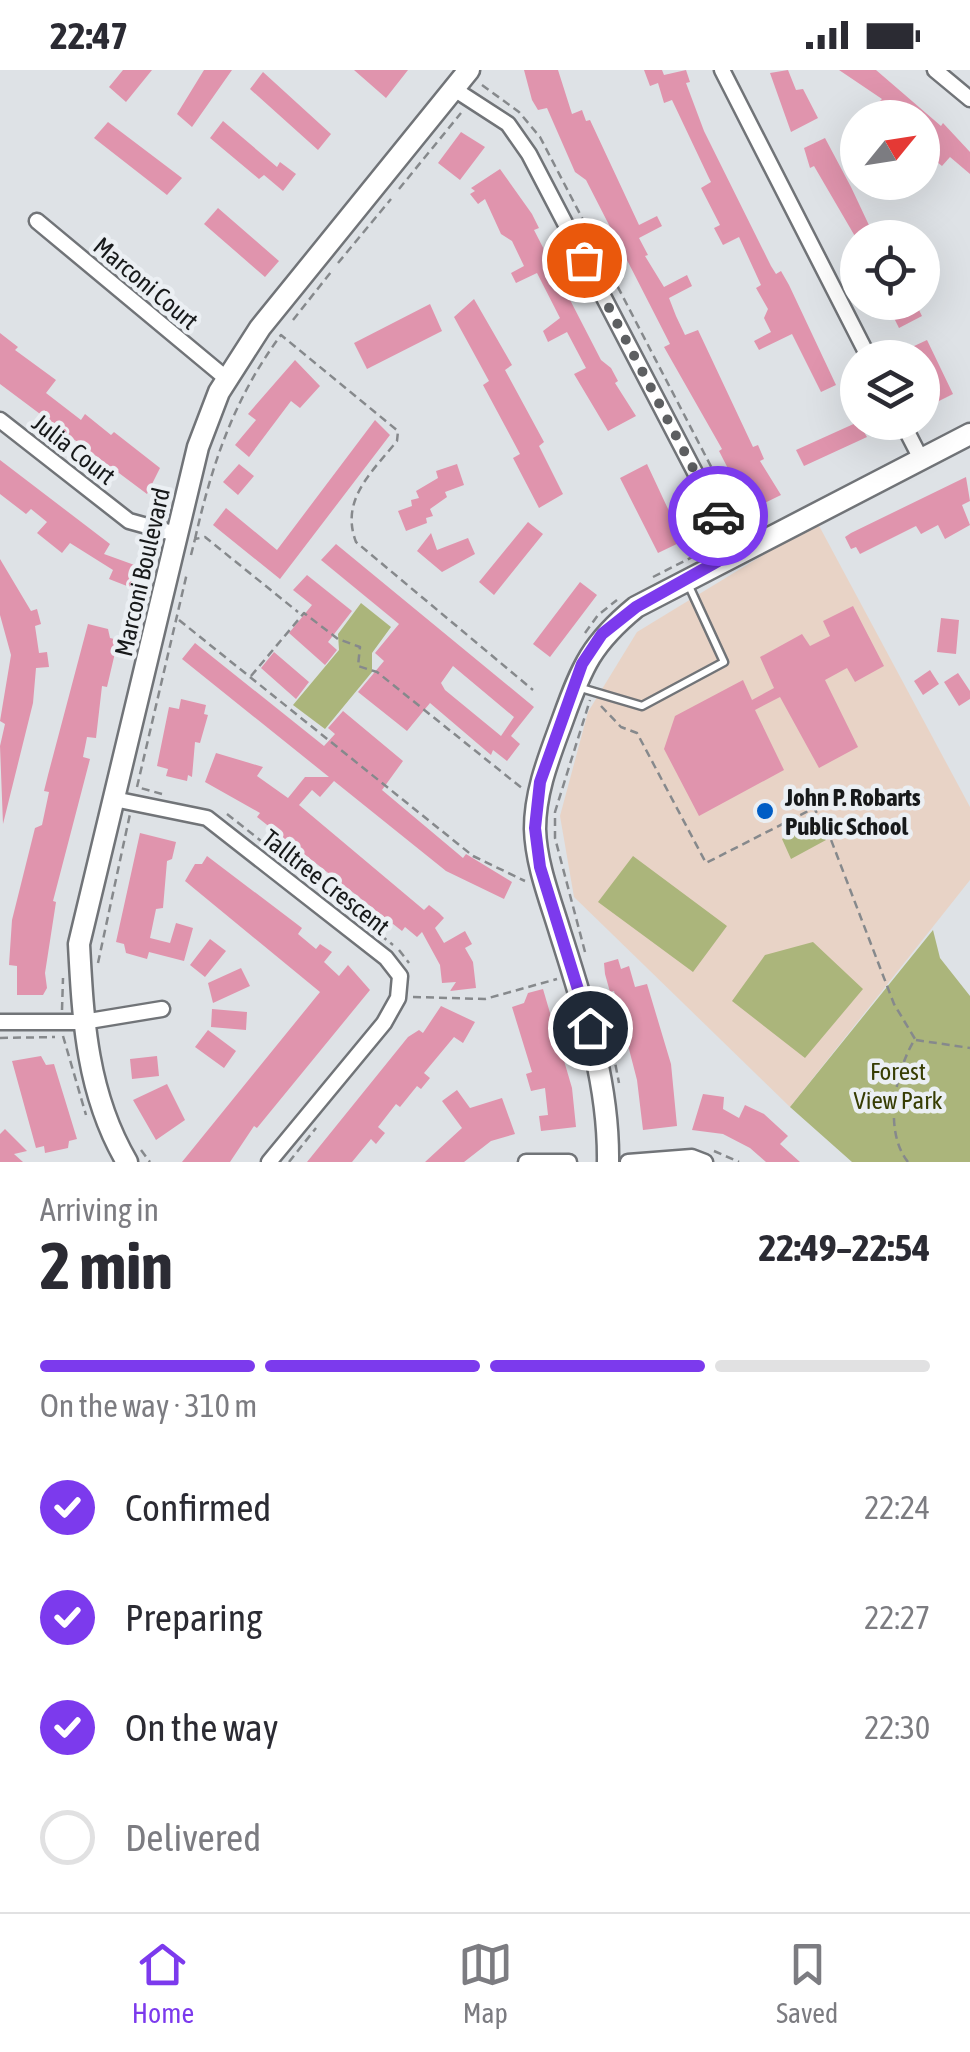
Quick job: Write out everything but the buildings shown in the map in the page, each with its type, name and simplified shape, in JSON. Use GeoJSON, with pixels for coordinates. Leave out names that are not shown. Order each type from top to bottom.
{"type":"FeatureCollection","features":[{"type":"Feature","properties":{"kind":"street"},"geometry":{"type":"LineString","coordinates":[[722,70],[860,340]]}},
{"type":"Feature","properties":{"kind":"street"},"geometry":{"type":"LineString","coordinates":[[935,70],[970,99]]}},
{"type":"Feature","properties":{"kind":"street","name":"Marconi Boulevard"},"geometry":{"type":"LineString","coordinates":[[133,1154],[94,1088],[83,1022],[79,944],[122,806],[185,537],[198,446],[227,379],[260,328],[454,90],[475,78]]}},
{"type":"Feature","properties":{"kind":"street"},"geometry":{"type":"LineString","coordinates":[[454,90],[508,124],[530,154],[733,543]]}},
{"type":"Feature","properties":{"kind":"street","name":"Marconi Court"},"geometry":{"type":"LineString","coordinates":[[37,221],[227,379]]}},
{"type":"Feature","properties":{"kind":"street","name":"Julia Court"},"geometry":{"type":"LineString","coordinates":[[0,420],[129,520],[185,537]]}},
{"type":"Feature","properties":{"kind":"street"},"geometry":{"type":"LineString","coordinates":[[608,1162],[608,1115],[590,1028],[540,867],[535,828],[540,782],[586,691],[602,634],[733,543],[970,434]]}},
{"type":"Feature","properties":{"kind":"street"},"geometry":{"type":"LineString","coordinates":[[911,440],[920,458]]}},
{"type":"Feature","properties":{"kind":"street","name":"Talltree Crescent"},"geometry":{"type":"LineString","coordinates":[[122,806],[207,818],[386,958],[400,976],[398,998],[384,1022],[269,1162]]}},
{"type":"Feature","properties":{"kind":"street"},"geometry":{"type":"LineString","coordinates":[[0,1022],[83,1022],[162,1009]]}},
{"type":"Feature","properties":{"kind":"street"},"geometry":{"type":"LineString","coordinates":[[628,1162],[703,1155]]}},
{"type":"Feature","properties":{"kind":"street"},"geometry":{"type":"LineString","coordinates":[[526,1162],[568,1162]]}},
{"type":"Feature","properties":{"kind":"lane"},"geometry":{"type":"LineString","coordinates":[[586,691],[642,706],[724,662],[686,579]]}},
{"type":"Feature","properties":{"kind":"path"},"geometry":{"type":"LineString","coordinates":[[475,78],[519,112],[540,137],[733,543],[654,577]]}},
{"type":"Feature","properties":{"kind":"path"},"geometry":{"type":"LineString","coordinates":[[399,189],[462,111],[474,118]]}},
{"type":"Feature","properties":{"kind":"path"},"geometry":{"type":"LineString","coordinates":[[338,264],[392,198]]}},
{"type":"Feature","properties":{"kind":"path"},"geometry":{"type":"LineString","coordinates":[[293,320],[331,272]]}},
{"type":"Feature","properties":{"kind":"path"},"geometry":{"type":"LineString","coordinates":[[191,555],[185,537],[219,448],[237,404],[281,335],[398,430],[396,440],[357,491],[349,511],[356,542],[533,690]]}},
{"type":"Feature","properties":{"kind":"path"},"geometry":{"type":"LineString","coordinates":[[185,537],[206,537],[299,614],[338,639],[360,647],[358,666],[377,672],[524,790]]}},
{"type":"Feature","properties":{"kind":"path"},"geometry":{"type":"LineString","coordinates":[[251,676],[299,614]]}},
{"type":"Feature","properties":{"kind":"path"},"geometry":{"type":"LineString","coordinates":[[176,620],[474,856],[531,884]]}},
{"type":"Feature","properties":{"kind":"path"},"geometry":{"type":"LineString","coordinates":[[586,691],[555,812],[556,838],[587,959]]}},
{"type":"Feature","properties":{"kind":"path"},"geometry":{"type":"LineString","coordinates":[[586,691],[621,727],[637,733],[706,864],[814,808],[828,832],[894,1004],[915,1039],[970,1048]]}},
{"type":"Feature","properties":{"kind":"path"},"geometry":{"type":"LineString","coordinates":[[98,963],[122,806]]}},
{"type":"Feature","properties":{"kind":"path"},"geometry":{"type":"LineString","coordinates":[[413,996],[485,999],[558,979]]}},
{"type":"Feature","properties":{"kind":"path"},"geometry":{"type":"LineString","coordinates":[[0,1038],[62,1036],[91,1127]]}},
{"type":"Feature","properties":{"kind":"path"},"geometry":{"type":"LineString","coordinates":[[908,1162],[900,1153],[893,1100],[915,1039]]}},
{"type":"Feature","properties":{"kind":"path"},"geometry":{"type":"LineString","coordinates":[[613,1052],[620,1090]]}},
{"type":"Feature","properties":{"kind":"path"},"geometry":{"type":"LineString","coordinates":[[133,1154],[150,1162]]}},
{"type":"Feature","properties":{"kind":"path"},"geometry":{"type":"LineString","coordinates":[[703,1155],[738,1162]]}},
{"type":"Feature","properties":{"kind":"shaded area","name":"John P. Robarts Public School"},"geometry":{"type":"Polygon","coordinates":[[[817,522],[970,807],[970,880],[790,1107],[574,897],[560,816],[588,712],[637,632],[817,522]]]}},
{"type":"Feature","properties":{"kind":"green space"},"geometry":{"type":"Polygon","coordinates":[[[361,603],[391,627],[372,653],[372,672],[325,729],[293,705],[339,650],[338,634],[361,603]]]}},
{"type":"Feature","properties":{"kind":"green space"},"geometry":{"type":"Polygon","coordinates":[[[815,821],[826,840],[791,859],[782,839],[815,821]]]}},
{"type":"Feature","properties":{"kind":"green space"},"geometry":{"type":"Polygon","coordinates":[[[633,856],[727,926],[693,972],[598,902],[633,856]]]}},
{"type":"Feature","properties":{"kind":"green space","name":"Forest View Park"},"geometry":{"type":"Polygon","coordinates":[[[933,930],[940,958],[970,996],[970,1162],[852,1162],[790,1107],[933,930]]]}},
{"type":"Feature","properties":{"kind":"green space"},"geometry":{"type":"Polygon","coordinates":[[[813,942],[863,989],[805,1058],[732,1001],[765,955],[813,942]]]}},
{"type":"Feature","properties":{"kind":"way so far"},"geometry":{"type":"LineString","coordinates":[[584,260],[718,516]]}},
{"type":"Feature","properties":{"kind":"place","name":"John P. Robarts Public School"},"geometry":{"type":"Point","coordinates":[765,811]}},
{"type":"Feature","properties":{"kind":"route"},"geometry":{"type":"LineString","coordinates":[[590,1028],[540,867],[535,828],[540,782],[582,664],[602,634],[636,607],[736,551],[718,516]]}}]}
